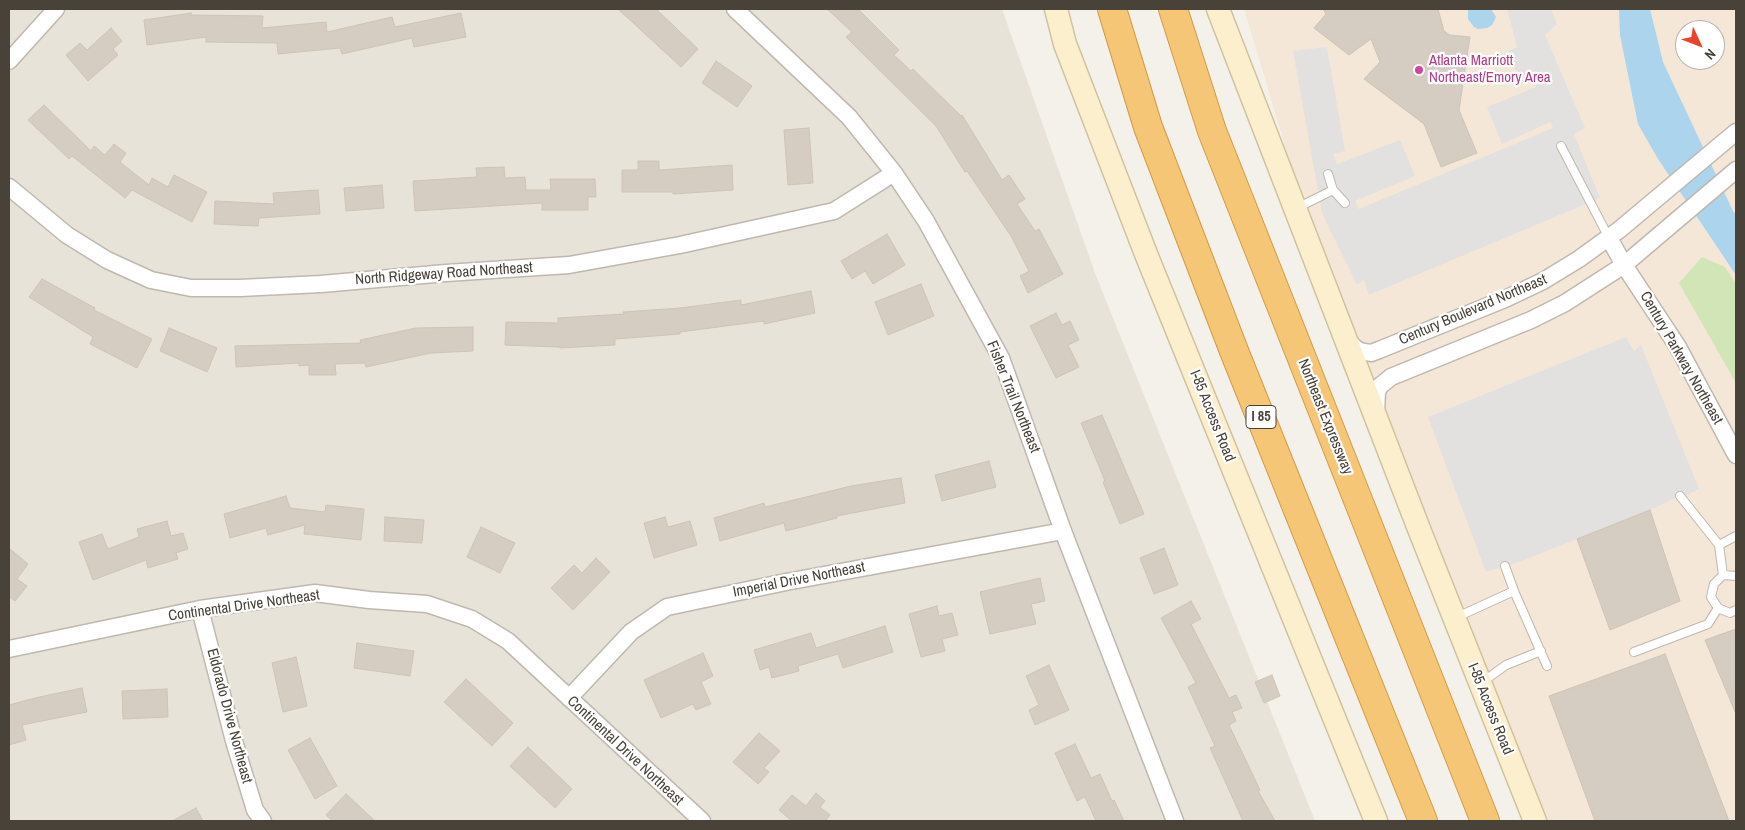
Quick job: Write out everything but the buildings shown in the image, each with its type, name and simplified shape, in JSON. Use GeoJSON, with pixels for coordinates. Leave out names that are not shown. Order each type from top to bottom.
{"type":"FeatureCollection","features":[{"type":"Feature","properties":{"kind":"highway","name":"I 85"},"geometry":{"type":"LineString","coordinates":[[1112,9],[1148,127],[1234,351],[1423,821]]}},
{"type":"Feature","properties":{"kind":"highway","name":"Northeast Expressway"},"geometry":{"type":"LineString","coordinates":[[1173,9],[1212,132],[1485,821]]}},
{"type":"Feature","properties":{"kind":"main road","name":"I-85 Access Road"},"geometry":{"type":"LineString","coordinates":[[1056,9],[1065,44],[1146,254],[1376,821]]}},
{"type":"Feature","properties":{"kind":"main road","name":"I-85 Access Road"},"geometry":{"type":"LineString","coordinates":[[1218,9],[1535,821]]}},
{"type":"Feature","properties":{"kind":"street"},"geometry":{"type":"LineString","coordinates":[[9,62],[56,9]]}},
{"type":"Feature","properties":{"kind":"street","name":"Fisher Trail Northeast"},"geometry":{"type":"LineString","coordinates":[[735,9],[848,117],[894,173],[926,221],[1001,358],[1063,531],[1174,821]]}},
{"type":"Feature","properties":{"kind":"street","name":"Century Boulevard Northeast"},"geometry":{"type":"LineString","coordinates":[[1346,339],[1360,351],[1371,352],[1379,350],[1524,290],[1563,270],[1609,238],[1736,132]]}},
{"type":"Feature","properties":{"kind":"street","name":"Century Boulevard Northeast"},"geometry":{"type":"LineString","coordinates":[[1376,414],[1377,392],[1380,386],[1390,377],[1548,312],[1577,296],[1624,265],[1736,170]]}},
{"type":"Feature","properties":{"kind":"street","name":"North Ridgeway Road Northeast"},"geometry":{"type":"LineString","coordinates":[[9,186],[67,235],[107,260],[151,280],[191,288],[240,288],[321,284],[569,265],[587,262],[680,245],[834,211],[894,173]]}},
{"type":"Feature","properties":{"kind":"street","name":"Century Parkway Northeast"},"geometry":{"type":"LineString","coordinates":[[1609,238],[1624,265],[1678,347],[1736,455]]}},
{"type":"Feature","properties":{"kind":"street","name":"Imperial Drive Northeast"},"geometry":{"type":"LineString","coordinates":[[569,698],[631,632],[667,606],[1063,531]]}},
{"type":"Feature","properties":{"kind":"street","name":"Continental Drive Northeast"},"geometry":{"type":"LineString","coordinates":[[9,649],[200,609],[315,593],[369,600],[427,604],[472,619],[508,641],[702,821]]}},
{"type":"Feature","properties":{"kind":"street","name":"Eldorado Drive Northeast"},"geometry":{"type":"LineString","coordinates":[[200,609],[234,741],[255,810],[263,821]]}},
{"type":"Feature","properties":{"kind":"lane"},"geometry":{"type":"LineString","coordinates":[[1561,146],[1609,238]]}},
{"type":"Feature","properties":{"kind":"lane"},"geometry":{"type":"LineString","coordinates":[[1328,174],[1333,190],[1346,203]]}},
{"type":"Feature","properties":{"kind":"lane"},"geometry":{"type":"LineString","coordinates":[[1295,209],[1333,190]]}},
{"type":"Feature","properties":{"kind":"lane"},"geometry":{"type":"LineString","coordinates":[[1680,496],[1719,545],[1723,575]]}},
{"type":"Feature","properties":{"kind":"lane"},"geometry":{"type":"LineString","coordinates":[[1719,545],[1736,536]]}},
{"type":"Feature","properties":{"kind":"lane"},"geometry":{"type":"LineString","coordinates":[[1505,566],[1547,666]]}},
{"type":"Feature","properties":{"kind":"lane"},"geometry":{"type":"LineString","coordinates":[[1736,576],[1723,575],[1714,584],[1711,597],[1718,608],[1730,612],[1736,610]]}},
{"type":"Feature","properties":{"kind":"lane"},"geometry":{"type":"LineString","coordinates":[[1455,618],[1514,591]]}},
{"type":"Feature","properties":{"kind":"lane"},"geometry":{"type":"LineString","coordinates":[[1634,652],[1708,624],[1718,608]]}},
{"type":"Feature","properties":{"kind":"lane"},"geometry":{"type":"LineString","coordinates":[[1480,683],[1506,665],[1541,651]]}},
{"type":"Feature","properties":{"kind":"shaded area"},"geometry":{"type":"Polygon","coordinates":[[[9,9],[1002,9],[1095,273],[1315,821],[9,821],[9,9]]]}},
{"type":"Feature","properties":{"kind":"shaded area"},"geometry":{"type":"Polygon","coordinates":[[[1244,9],[1736,9],[1736,821],[1535,821],[1360,397],[1244,9]]]}},
{"type":"Feature","properties":{"kind":"shaded area"},"geometry":{"type":"Polygon","coordinates":[[[1507,9],[1551,9],[1557,24],[1545,35],[1585,128],[1574,134],[1600,198],[1369,295],[1364,279],[1357,285],[1322,213],[1293,51],[1327,47],[1345,151],[1333,154],[1337,164],[1400,140],[1415,176],[1355,201],[1359,209],[1553,128],[1550,122],[1502,144],[1487,107],[1536,87],[1534,80],[1522,83],[1507,52],[1517,47],[1507,9]]]}},
{"type":"Feature","properties":{"kind":"shaded area"},"geometry":{"type":"Polygon","coordinates":[[[1626,337],[1634,351],[1641,345],[1699,489],[1524,560],[1486,572],[1428,417],[1626,337]]]}},
{"type":"Feature","properties":{"kind":"green space"},"geometry":{"type":"Polygon","coordinates":[[[1702,257],[1725,267],[1736,284],[1736,383],[1679,283],[1702,257]]]}},
{"type":"Feature","properties":{"kind":"water"},"geometry":{"type":"Polygon","coordinates":[[[1468,9],[1491,9],[1496,17],[1492,25],[1487,28],[1478,29],[1468,19],[1468,9]]]}},
{"type":"Feature","properties":{"kind":"water"},"geometry":{"type":"Polygon","coordinates":[[[1619,9],[1650,9],[1663,62],[1736,215],[1736,275],[1658,159],[1638,124],[1620,35],[1619,9]]]}},
{"type":"Feature","properties":{"kind":"place","name":"Atlanta Marriott Northeast/Emory Area"},"geometry":{"type":"Point","coordinates":[1419,70]}}]}
